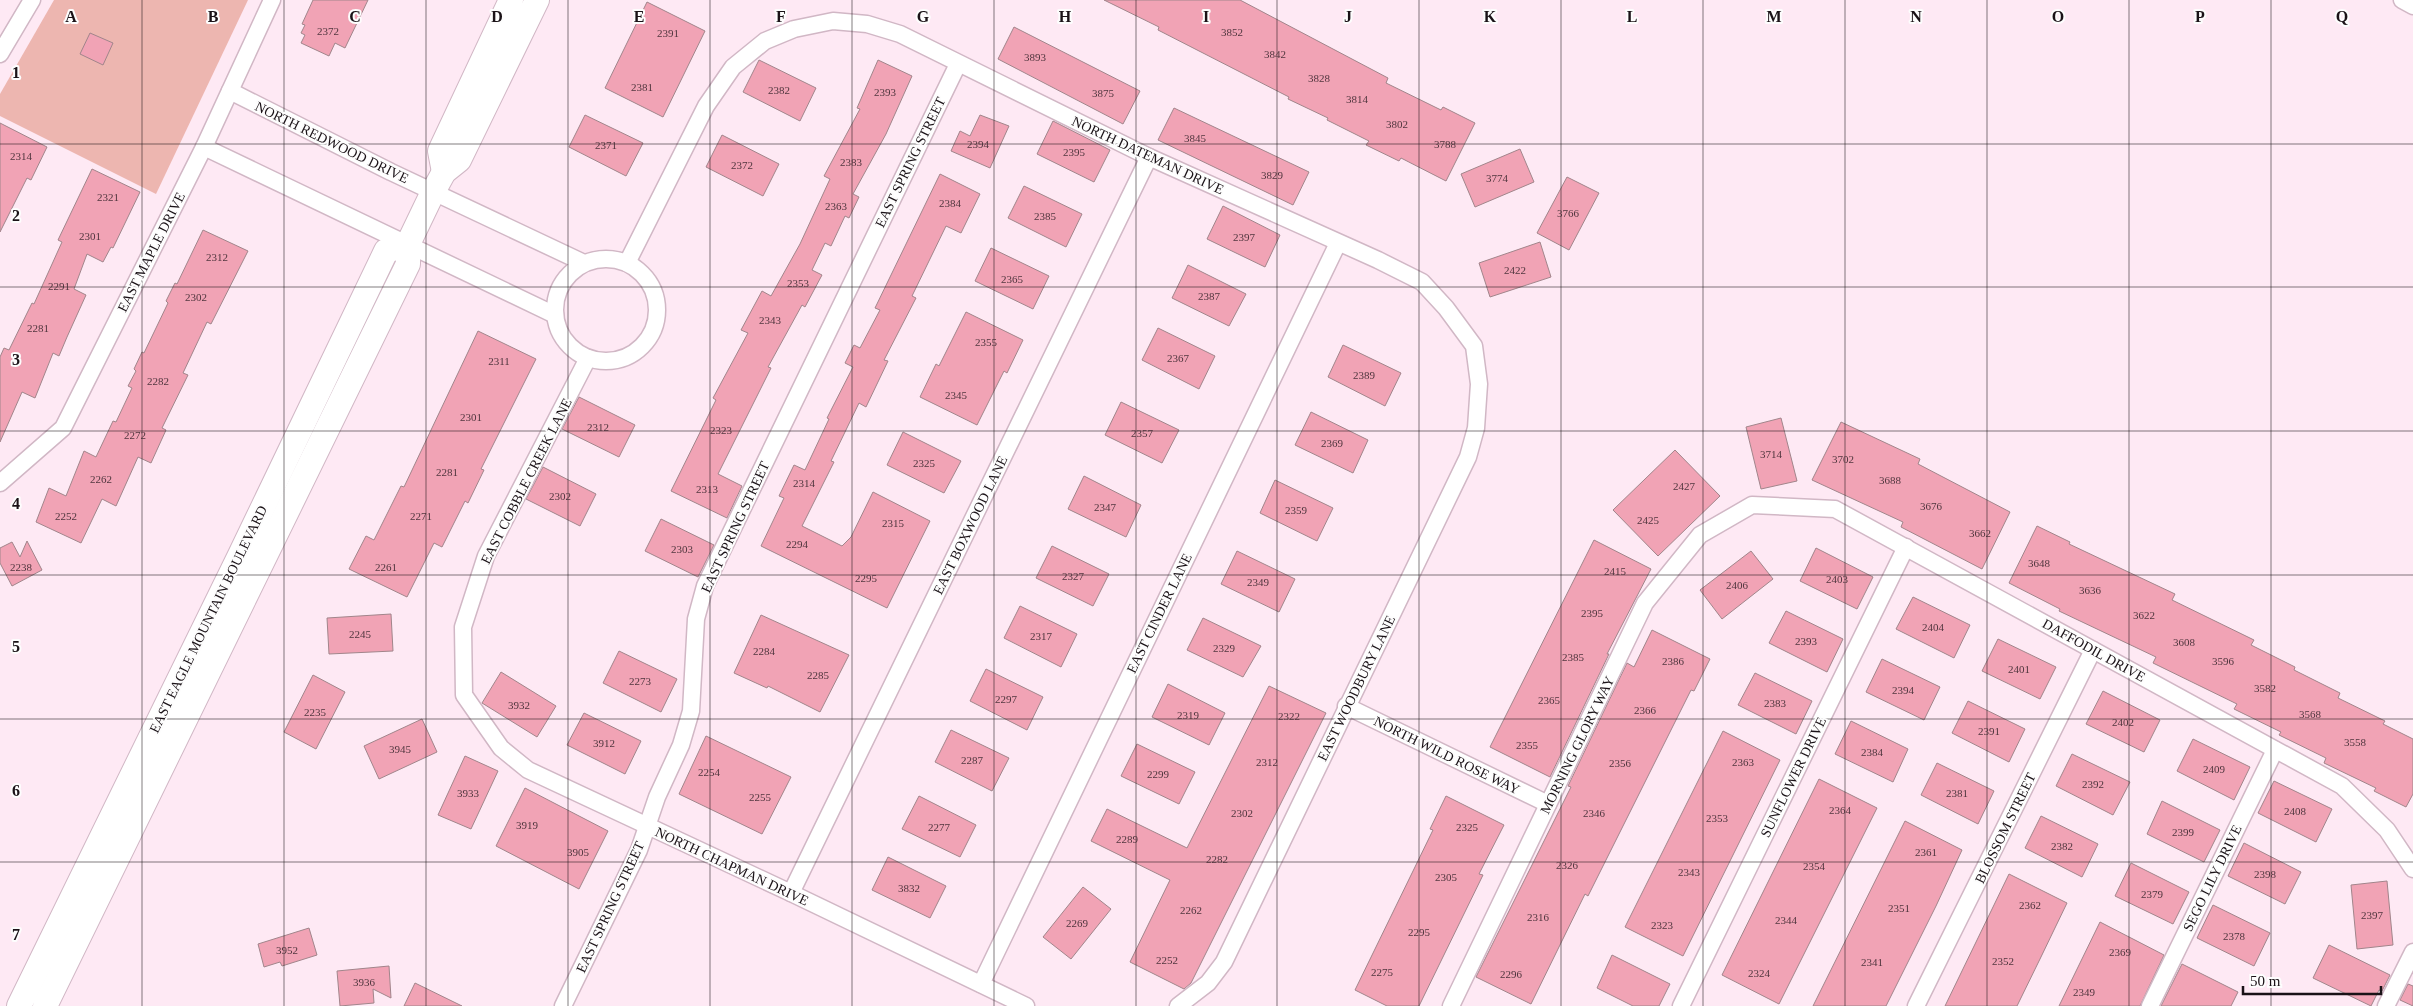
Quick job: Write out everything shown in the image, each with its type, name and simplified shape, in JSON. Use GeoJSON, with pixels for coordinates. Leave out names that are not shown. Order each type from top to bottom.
{"type":"FeatureCollection","features":[{"type":"Feature","properties":{"kind":"street"},"geometry":{"type":"LineString","coordinates":[[0,54],[32,0]]}},
{"type":"Feature","properties":{"kind":"street","name":"EAST MAPLE DRIVE"},"geometry":{"type":"LineString","coordinates":[[0,483],[63,428],[204,147],[272,0]]}},
{"type":"Feature","properties":{"kind":"street"},"geometry":{"type":"LineString","coordinates":[[439,182],[440,151],[511,0]]}},
{"type":"Feature","properties":{"kind":"street","name":"EAST EAGLE MOUNTAIN BOULEVARD"},"geometry":{"type":"LineString","coordinates":[[45,1006],[408,264],[408,244],[439,182],[459,160],[537,0]]}},
{"type":"Feature","properties":{"kind":"street"},"geometry":{"type":"LineString","coordinates":[[2402,0],[2413,6]]}},
{"type":"Feature","properties":{"kind":"street","name":"NORTH DATEMAN DRIVE"},"geometry":{"type":"LineString","coordinates":[[627,263],[706,106],[733,67],[765,41],[794,29],[833,21],[868,24],[900,34],[1149,157],[1378,260],[1422,282],[1446,308],[1474,346]]}},
{"type":"Feature","properties":{"kind":"street","name":"EAST SPRING STREET"},"geometry":{"type":"LineString","coordinates":[[563,1006],[639,850],[645,826],[681,745],[691,711],[696,619],[705,586],[958,64]]}},
{"type":"Feature","properties":{"kind":"street","name":"NORTH REDWOOD DRIVE"},"geometry":{"type":"LineString","coordinates":[[230,92],[439,182],[584,264]]}},
{"type":"Feature","properties":{"kind":"street"},"geometry":{"type":"LineString","coordinates":[[204,147],[555,315]]}},
{"type":"Feature","properties":{"kind":"street","name":"EAST BOXWOOD LANE"},"geometry":{"type":"LineString","coordinates":[[791,893],[1149,157]]}},
{"type":"Feature","properties":{"kind":"street","name":"EAST CINDER LANE"},"geometry":{"type":"LineString","coordinates":[[981,984],[1338,243]]}},
{"type":"Feature","properties":{"kind":"street","name":"EAST EAGLE MOUNTAIN BOULEVARD"},"geometry":{"type":"LineString","coordinates":[[19,1006],[240,555],[386,251],[408,244]]}},
{"type":"Feature","properties":{"kind":"street"},"geometry":{"type":"LineString","coordinates":[[606,259],[627,263],[641,273],[652,287],[656,304],[656,321],[649,337],[637,350],[622,358],[605,361],[588,358],[575,351],[565,341],[558,328],[555,315],[556,299],[562,284],[571,272],[584,264],[606,259]]}},
{"type":"Feature","properties":{"kind":"street","name":"EAST WOODBURY LANE"},"geometry":{"type":"LineString","coordinates":[[1178,1006],[1208,983],[1224,962],[1346,706],[1468,457],[1476,428],[1478,384],[1474,346]]}},
{"type":"Feature","properties":{"kind":"street","name":"EAST COBBLE CREEK LANE"},"geometry":{"type":"LineString","coordinates":[[464,695],[463,627],[486,556],[588,358]]}},
{"type":"Feature","properties":{"kind":"street","name":"DAFFODIL DRIVE"},"geometry":{"type":"LineString","coordinates":[[1739,513],[1752,505],[1835,509],[2342,786],[2387,830],[2413,869]]}},
{"type":"Feature","properties":{"kind":"street","name":"MORNING GLORY WAY"},"geometry":{"type":"LineString","coordinates":[[1451,1006],[1645,603],[1700,535],[1739,513]]}},
{"type":"Feature","properties":{"kind":"street","name":"SUNFLOWER DRIVE"},"geometry":{"type":"LineString","coordinates":[[1681,1006],[1906,547]]}},
{"type":"Feature","properties":{"kind":"street","name":"BLOSSOM STREET"},"geometry":{"type":"LineString","coordinates":[[1916,1006],[2093,650]]}},
{"type":"Feature","properties":{"kind":"street","name":"NORTH CHAPMAN DRIVE"},"geometry":{"type":"LineString","coordinates":[[464,695],[501,748],[528,770],[1026,1006]]}},
{"type":"Feature","properties":{"kind":"street","name":"NORTH WILD ROSE WAY"},"geometry":{"type":"LineString","coordinates":[[1346,706],[1548,804]]}},
{"type":"Feature","properties":{"kind":"street","name":"SEGO LILY DRIVE"},"geometry":{"type":"LineString","coordinates":[[2150,1006],[2275,750]]}},
{"type":"Feature","properties":{"kind":"street"},"geometry":{"type":"LineString","coordinates":[[2386,1006],[2413,952]]}},
{"type":"Feature","properties":{"kind":"shaded area"},"geometry":{"type":"Polygon","coordinates":[[[54,0],[248,0],[156,194],[0,116],[0,94],[54,0]]]}},
{"type":"Feature","properties":{"kind":"building"},"geometry":{"type":"Polygon","coordinates":[[[313,0],[368,0],[345,48],[335,43],[329,56],[301,43],[305,35],[301,33],[305,25],[302,24],[313,0]]]}},
{"type":"Feature","properties":{"kind":"building"},"geometry":{"type":"Polygon","coordinates":[[[1104,0],[1240,0],[1388,78],[1386,83],[1441,110],[1443,107],[1475,123],[1446,181],[1401,158],[1399,161],[1366,145],[1369,141],[1327,120],[1328,118],[1288,99],[1289,97],[1158,30],[1159,27],[1104,0]]]}},
{"type":"Feature","properties":{"kind":"building"},"geometry":{"type":"Polygon","coordinates":[[[647,2],[705,31],[663,117],[605,88],[647,2]]]}},
{"type":"Feature","properties":{"kind":"building"},"geometry":{"type":"Polygon","coordinates":[[[1014,27],[1140,91],[1123,124],[998,59],[1014,27]]]}},
{"type":"Feature","properties":{"kind":"building"},"geometry":{"type":"Polygon","coordinates":[[[90,33],[113,43],[103,65],[80,54],[90,33]]]}},
{"type":"Feature","properties":{"kind":"building"},"geometry":{"type":"Polygon","coordinates":[[[759,60],[816,88],[800,121],[743,92],[759,60]]]}},
{"type":"Feature","properties":{"kind":"building"},"geometry":{"type":"Polygon","coordinates":[[[878,60],[912,76],[886,134],[853,194],[859,197],[849,218],[845,216],[831,246],[825,243],[812,270],[822,275],[805,307],[802,305],[768,367],[771,368],[718,474],[742,486],[727,518],[671,491],[716,400],[713,398],[748,333],[741,330],[762,291],[771,296],[800,244],[830,179],[824,176],[860,109],[857,108],[878,60]]]}},
{"type":"Feature","properties":{"kind":"building"},"geometry":{"type":"Polygon","coordinates":[[[1174,108],[1309,172],[1293,205],[1158,140],[1174,108]]]}},
{"type":"Feature","properties":{"kind":"building"},"geometry":{"type":"Polygon","coordinates":[[[585,115],[643,143],[626,176],[569,147],[585,115]]]}},
{"type":"Feature","properties":{"kind":"building"},"geometry":{"type":"Polygon","coordinates":[[[980,115],[1009,126],[990,168],[951,151],[960,131],[970,136],[980,115]]]}},
{"type":"Feature","properties":{"kind":"building"},"geometry":{"type":"Polygon","coordinates":[[[1053,121],[1110,150],[1094,182],[1037,154],[1053,121]]]}},
{"type":"Feature","properties":{"kind":"building"},"geometry":{"type":"Polygon","coordinates":[[[0,123],[47,147],[31,180],[27,178],[0,232],[0,123]]]}},
{"type":"Feature","properties":{"kind":"building"},"geometry":{"type":"Polygon","coordinates":[[[722,135],[779,164],[763,196],[706,167],[722,135]]]}},
{"type":"Feature","properties":{"kind":"building"},"geometry":{"type":"Polygon","coordinates":[[[1520,149],[1534,182],[1475,207],[1461,174],[1520,149]]]}},
{"type":"Feature","properties":{"kind":"building"},"geometry":{"type":"Polygon","coordinates":[[[92,169],[140,192],[113,248],[111,247],[103,262],[87,254],[74,289],[86,295],[59,356],[53,353],[35,398],[22,392],[0,442],[0,357],[4,348],[9,350],[32,303],[34,304],[62,242],[58,240],[92,169]]]}},
{"type":"Feature","properties":{"kind":"building"},"geometry":{"type":"Polygon","coordinates":[[[940,174],[980,194],[961,233],[946,226],[912,296],[916,298],[884,360],[888,361],[866,407],[859,403],[831,461],[834,462],[802,526],[842,546],[851,537],[873,492],[930,521],[887,608],[761,546],[784,498],[779,496],[794,465],[805,470],[829,419],[827,418],[853,367],[845,363],[854,345],[860,348],[880,310],[875,308],[940,174]]]}},
{"type":"Feature","properties":{"kind":"building"},"geometry":{"type":"Polygon","coordinates":[[[1567,177],[1599,193],[1569,250],[1537,233],[1567,177]]]}},
{"type":"Feature","properties":{"kind":"building"},"geometry":{"type":"Polygon","coordinates":[[[1024,186],[1082,214],[1066,247],[1008,218],[1024,186]]]}},
{"type":"Feature","properties":{"kind":"building"},"geometry":{"type":"Polygon","coordinates":[[[1223,206],[1280,235],[1265,267],[1207,239],[1223,206]]]}},
{"type":"Feature","properties":{"kind":"building"},"geometry":{"type":"Polygon","coordinates":[[[203,230],[248,251],[211,324],[207,322],[183,373],[188,375],[162,428],[166,430],[151,463],[138,457],[116,506],[102,499],[81,543],[36,522],[49,488],[66,496],[84,451],[96,457],[113,421],[116,422],[132,388],[128,386],[136,371],[134,369],[142,352],[144,353],[168,303],[166,301],[175,283],[177,284],[203,230]]]}},
{"type":"Feature","properties":{"kind":"building"},"geometry":{"type":"Polygon","coordinates":[[[1540,242],[1551,277],[1490,297],[1479,263],[1540,242]]]}},
{"type":"Feature","properties":{"kind":"building"},"geometry":{"type":"Polygon","coordinates":[[[991,248],[1049,276],[1033,309],[975,281],[991,248]]]}},
{"type":"Feature","properties":{"kind":"building"},"geometry":{"type":"Polygon","coordinates":[[[1188,265],[1246,294],[1229,326],[1172,298],[1188,265]]]}},
{"type":"Feature","properties":{"kind":"building"},"geometry":{"type":"Polygon","coordinates":[[[966,312],[1023,340],[1007,373],[1004,371],[977,425],[920,397],[936,364],[939,366],[966,312]]]}},
{"type":"Feature","properties":{"kind":"building"},"geometry":{"type":"Polygon","coordinates":[[[1158,328],[1215,356],[1199,389],[1142,360],[1158,328]]]}},
{"type":"Feature","properties":{"kind":"building"},"geometry":{"type":"Polygon","coordinates":[[[478,331],[536,359],[481,469],[484,470],[468,503],[465,501],[442,547],[434,543],[407,597],[349,569],[366,536],[374,540],[401,486],[404,487],[478,331]]]}},
{"type":"Feature","properties":{"kind":"building"},"geometry":{"type":"Polygon","coordinates":[[[1343,345],[1401,373],[1385,406],[1328,377],[1343,345]]]}},
{"type":"Feature","properties":{"kind":"building"},"geometry":{"type":"Polygon","coordinates":[[[579,397],[635,425],[619,457],[562,429],[579,397]]]}},
{"type":"Feature","properties":{"kind":"building"},"geometry":{"type":"Polygon","coordinates":[[[1121,402],[1179,430],[1162,463],[1105,435],[1121,402]]]}},
{"type":"Feature","properties":{"kind":"building"},"geometry":{"type":"Polygon","coordinates":[[[1311,412],[1368,440],[1353,473],[1295,445],[1311,412]]]}},
{"type":"Feature","properties":{"kind":"building"},"geometry":{"type":"Polygon","coordinates":[[[1781,418],[1797,481],[1761,489],[1746,427],[1781,418]]]}},
{"type":"Feature","properties":{"kind":"building"},"geometry":{"type":"Polygon","coordinates":[[[1841,422],[1920,459],[1918,464],[2010,512],[1982,569],[1901,527],[1903,522],[1812,480],[1841,422]]]}},
{"type":"Feature","properties":{"kind":"building"},"geometry":{"type":"Polygon","coordinates":[[[903,432],[961,461],[944,493],[887,465],[903,432]]]}},
{"type":"Feature","properties":{"kind":"building"},"geometry":{"type":"Polygon","coordinates":[[[1675,450],[1720,496],[1658,556],[1613,510],[1675,450]]]}},
{"type":"Feature","properties":{"kind":"building"},"geometry":{"type":"Polygon","coordinates":[[[543,467],[596,494],[580,526],[526,499],[543,467]]]}},
{"type":"Feature","properties":{"kind":"building"},"geometry":{"type":"Polygon","coordinates":[[[1084,476],[1141,505],[1126,537],[1068,509],[1084,476]]]}},
{"type":"Feature","properties":{"kind":"building"},"geometry":{"type":"Polygon","coordinates":[[[1275,480],[1333,508],[1317,541],[1260,513],[1275,480]]]}},
{"type":"Feature","properties":{"kind":"building"},"geometry":{"type":"Polygon","coordinates":[[[661,519],[714,545],[698,577],[645,551],[661,519]]]}},
{"type":"Feature","properties":{"kind":"building"},"geometry":{"type":"Polygon","coordinates":[[[2037,526],[2070,542],[2069,544],[2175,594],[2172,600],[2254,640],[2251,645],[2295,667],[2294,670],[2340,693],[2338,698],[2385,721],[2383,724],[2413,739],[2413,794],[2406,807],[2374,791],[2376,788],[2324,763],[2326,758],[2279,735],[2281,732],[2234,709],[2237,704],[2153,663],[2156,657],[2059,611],[2060,609],[2009,583],[2037,526]]]}},
{"type":"Feature","properties":{"kind":"building"},"geometry":{"type":"Polygon","coordinates":[[[1594,540],[1651,569],[1607,654],[1609,654],[1550,777],[1490,747],[1594,540]]]}},
{"type":"Feature","properties":{"kind":"building"},"geometry":{"type":"Polygon","coordinates":[[[27,541],[42,570],[12,586],[0,563],[0,548],[12,542],[20,557],[27,541]]]}},
{"type":"Feature","properties":{"kind":"building"},"geometry":{"type":"Polygon","coordinates":[[[1052,546],[1109,574],[1093,606],[1036,578],[1052,546]]]}},
{"type":"Feature","properties":{"kind":"building"},"geometry":{"type":"Polygon","coordinates":[[[1816,548],[1873,577],[1857,609],[1800,581],[1816,548]]]}},
{"type":"Feature","properties":{"kind":"building"},"geometry":{"type":"Polygon","coordinates":[[[1237,551],[1295,579],[1279,612],[1221,584],[1237,551]]]}},
{"type":"Feature","properties":{"kind":"building"},"geometry":{"type":"Polygon","coordinates":[[[1751,551],[1773,579],[1722,619],[1700,590],[1751,551]]]}},
{"type":"Feature","properties":{"kind":"building"},"geometry":{"type":"Polygon","coordinates":[[[1913,597],[1970,625],[1954,658],[1896,629],[1913,597]]]}},
{"type":"Feature","properties":{"kind":"building"},"geometry":{"type":"Polygon","coordinates":[[[1020,606],[1077,634],[1061,667],[1004,638],[1020,606]]]}},
{"type":"Feature","properties":{"kind":"building"},"geometry":{"type":"Polygon","coordinates":[[[1786,611],[1843,639],[1827,672],[1769,643],[1786,611]]]}},
{"type":"Feature","properties":{"kind":"building"},"geometry":{"type":"Polygon","coordinates":[[[391,614],[393,651],[329,654],[327,618],[391,614]]]}},
{"type":"Feature","properties":{"kind":"building"},"geometry":{"type":"Polygon","coordinates":[[[761,615],[849,655],[820,712],[768,686],[767,688],[734,673],[761,615]]]}},
{"type":"Feature","properties":{"kind":"building"},"geometry":{"type":"Polygon","coordinates":[[[1203,618],[1261,646],[1243,677],[1187,650],[1203,618]]]}},
{"type":"Feature","properties":{"kind":"building"},"geometry":{"type":"Polygon","coordinates":[[[1652,630],[1710,659],[1694,691],[1691,690],[1588,896],[1585,894],[1531,1004],[1476,977],[1571,787],[1568,786],[1627,663],[1634,667],[1652,630]]]}},
{"type":"Feature","properties":{"kind":"building"},"geometry":{"type":"Polygon","coordinates":[[[1998,639],[2056,667],[2040,699],[1982,671],[1998,639]]]}},
{"type":"Feature","properties":{"kind":"building"},"geometry":{"type":"Polygon","coordinates":[[[619,651],[677,679],[661,712],[603,683],[619,651]]]}},
{"type":"Feature","properties":{"kind":"building"},"geometry":{"type":"Polygon","coordinates":[[[1882,659],[1940,687],[1924,720],[1866,692],[1882,659]]]}},
{"type":"Feature","properties":{"kind":"building"},"geometry":{"type":"Polygon","coordinates":[[[986,669],[1043,697],[1027,730],[970,701],[986,669]]]}},
{"type":"Feature","properties":{"kind":"building"},"geometry":{"type":"Polygon","coordinates":[[[501,672],[556,706],[537,737],[482,703],[501,672]]]}},
{"type":"Feature","properties":{"kind":"building"},"geometry":{"type":"Polygon","coordinates":[[[1755,673],[1812,701],[1796,734],[1738,705],[1755,673]]]}},
{"type":"Feature","properties":{"kind":"building"},"geometry":{"type":"Polygon","coordinates":[[[313,675],[345,692],[316,749],[284,732],[313,675]]]}},
{"type":"Feature","properties":{"kind":"building"},"geometry":{"type":"Polygon","coordinates":[[[1168,684],[1225,713],[1209,745],[1152,717],[1168,684]]]}},
{"type":"Feature","properties":{"kind":"building"},"geometry":{"type":"Polygon","coordinates":[[[1269,686],[1326,713],[1191,983],[1184,989],[1130,962],[1170,880],[1091,841],[1107,809],[1187,848],[1269,686]]]}},
{"type":"Feature","properties":{"kind":"building"},"geometry":{"type":"Polygon","coordinates":[[[2103,691],[2160,720],[2144,752],[2086,724],[2103,691]]]}},
{"type":"Feature","properties":{"kind":"building"},"geometry":{"type":"Polygon","coordinates":[[[1968,701],[2025,729],[2009,762],[1952,733],[1968,701]]]}},
{"type":"Feature","properties":{"kind":"building"},"geometry":{"type":"Polygon","coordinates":[[[584,713],[641,741],[625,774],[567,745],[584,713]]]}},
{"type":"Feature","properties":{"kind":"building"},"geometry":{"type":"Polygon","coordinates":[[[422,719],[437,752],[379,779],[364,746],[422,719]]]}},
{"type":"Feature","properties":{"kind":"building"},"geometry":{"type":"Polygon","coordinates":[[[1851,721],[1908,749],[1893,782],[1835,754],[1851,721]]]}},
{"type":"Feature","properties":{"kind":"building"},"geometry":{"type":"Polygon","coordinates":[[[951,730],[1009,758],[992,791],[935,762],[951,730]]]}},
{"type":"Feature","properties":{"kind":"building"},"geometry":{"type":"Polygon","coordinates":[[[1723,731],[1780,760],[1683,956],[1625,927],[1723,731]]]}},
{"type":"Feature","properties":{"kind":"building"},"geometry":{"type":"Polygon","coordinates":[[[706,736],[791,777],[762,834],[679,794],[706,736]]]}},
{"type":"Feature","properties":{"kind":"building"},"geometry":{"type":"Polygon","coordinates":[[[2193,739],[2250,767],[2234,800],[2177,771],[2193,739]]]}},
{"type":"Feature","properties":{"kind":"building"},"geometry":{"type":"Polygon","coordinates":[[[1137,744],[1195,772],[1179,804],[1121,776],[1137,744]]]}},
{"type":"Feature","properties":{"kind":"building"},"geometry":{"type":"Polygon","coordinates":[[[2072,754],[2130,782],[2113,815],[2056,786],[2072,754]]]}},
{"type":"Feature","properties":{"kind":"building"},"geometry":{"type":"Polygon","coordinates":[[[465,756],[498,771],[471,829],[438,815],[465,756]]]}},
{"type":"Feature","properties":{"kind":"building"},"geometry":{"type":"Polygon","coordinates":[[[1937,763],[1994,791],[1978,824],[1921,795],[1937,763]]]}},
{"type":"Feature","properties":{"kind":"building"},"geometry":{"type":"Polygon","coordinates":[[[1819,779],[1877,808],[1779,1004],[1722,975],[1819,779]]]}},
{"type":"Feature","properties":{"kind":"building"},"geometry":{"type":"Polygon","coordinates":[[[2274,781],[2332,809],[2316,842],[2258,813],[2274,781]]]}},
{"type":"Feature","properties":{"kind":"building"},"geometry":{"type":"Polygon","coordinates":[[[525,788],[608,831],[579,889],[496,846],[525,788]]]}},
{"type":"Feature","properties":{"kind":"building"},"geometry":{"type":"Polygon","coordinates":[[[919,796],[976,825],[960,857],[902,829],[919,796]]]}},
{"type":"Feature","properties":{"kind":"building"},"geometry":{"type":"Polygon","coordinates":[[[1446,796],[1504,825],[1479,874],[1483,875],[1419,1006],[1387,1006],[1355,990],[1433,830],[1430,829],[1446,796]]]}},
{"type":"Feature","properties":{"kind":"building"},"geometry":{"type":"Polygon","coordinates":[[[2162,801],[2220,830],[2204,862],[2147,834],[2162,801]]]}},
{"type":"Feature","properties":{"kind":"building"},"geometry":{"type":"Polygon","coordinates":[[[2041,816],[2098,844],[2082,877],[2025,848],[2041,816]]]}},
{"type":"Feature","properties":{"kind":"building"},"geometry":{"type":"Polygon","coordinates":[[[1905,821],[1962,850],[1936,906],[1886,1006],[1813,1006],[1905,821]]]}},
{"type":"Feature","properties":{"kind":"building"},"geometry":{"type":"Polygon","coordinates":[[[2244,843],[2301,872],[2285,904],[2228,876],[2244,843]]]}},
{"type":"Feature","properties":{"kind":"building"},"geometry":{"type":"Polygon","coordinates":[[[888,857],[946,886],[930,918],[872,890],[888,857]]]}},
{"type":"Feature","properties":{"kind":"building"},"geometry":{"type":"Polygon","coordinates":[[[2131,863],[2189,892],[2173,924],[2115,896],[2131,863]]]}},
{"type":"Feature","properties":{"kind":"building"},"geometry":{"type":"Polygon","coordinates":[[[2009,874],[2067,903],[2040,959],[2017,1006],[1945,1006],[2009,874]]]}},
{"type":"Feature","properties":{"kind":"building"},"geometry":{"type":"Polygon","coordinates":[[[2387,881],[2393,945],[2357,949],[2351,885],[2387,881]]]}},
{"type":"Feature","properties":{"kind":"building"},"geometry":{"type":"Polygon","coordinates":[[[1083,887],[1111,909],[1071,959],[1043,937],[1083,887]]]}},
{"type":"Feature","properties":{"kind":"building"},"geometry":{"type":"Polygon","coordinates":[[[2213,905],[2270,933],[2254,966],[2197,938],[2213,905]]]}},
{"type":"Feature","properties":{"kind":"building"},"geometry":{"type":"Polygon","coordinates":[[[2100,922],[2164,955],[2140,1006],[2059,1006],[2100,922]]]}},
{"type":"Feature","properties":{"kind":"building"},"geometry":{"type":"Polygon","coordinates":[[[309,928],[317,955],[282,966],[280,962],[264,967],[258,944],[309,928]]]}},
{"type":"Feature","properties":{"kind":"building"},"geometry":{"type":"Polygon","coordinates":[[[2329,945],[2390,975],[2382,991],[2379,990],[2371,1006],[2313,978],[2329,945]]]}},
{"type":"Feature","properties":{"kind":"building"},"geometry":{"type":"Polygon","coordinates":[[[1612,955],[1670,984],[1659,1006],[1633,1006],[1597,988],[1612,955]]]}},
{"type":"Feature","properties":{"kind":"building"},"geometry":{"type":"Polygon","coordinates":[[[2182,964],[2238,992],[2231,1006],[2161,1006],[2182,964]]]}},
{"type":"Feature","properties":{"kind":"building"},"geometry":{"type":"Polygon","coordinates":[[[389,966],[391,998],[373,989],[374,1003],[340,1006],[337,971],[389,966]]]}},
{"type":"Feature","properties":{"kind":"building"},"geometry":{"type":"Polygon","coordinates":[[[415,983],[462,1006],[404,1006],[415,983]]]}},
{"type":"Feature","properties":{"kind":"building"},"geometry":{"type":"Polygon","coordinates":[[[2408,984],[2413,986],[2413,1006],[2400,1000],[2408,984]]]}}]}
